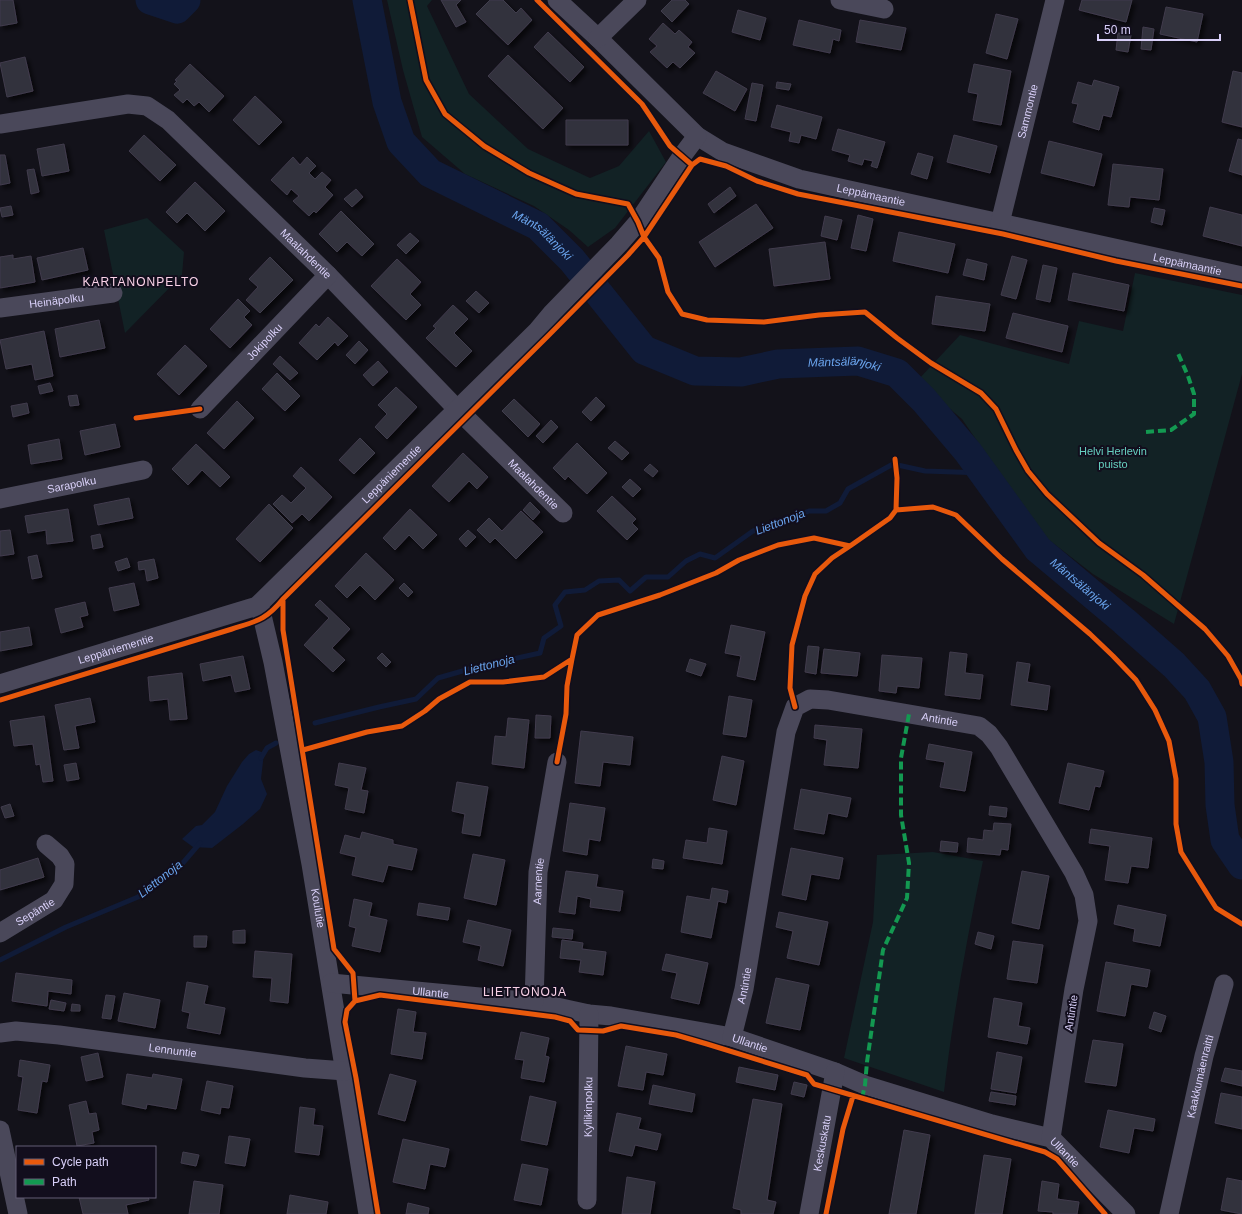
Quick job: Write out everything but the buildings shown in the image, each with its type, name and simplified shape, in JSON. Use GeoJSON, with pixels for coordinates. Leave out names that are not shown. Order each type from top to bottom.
{"type":"FeatureCollection","features":[{"type":"Feature","properties":{"kind":"street","name":"Leppämaantie"},"geometry":{"type":"LineString","coordinates":[[557,0],[598,38],[697,136],[723,152],[799,179],[1242,276]]}},
{"type":"Feature","properties":{"kind":"street"},"geometry":{"type":"LineString","coordinates":[[598,38],[637,0]]}},
{"type":"Feature","properties":{"kind":"street"},"geometry":{"type":"LineString","coordinates":[[840,0],[884,9]]}},
{"type":"Feature","properties":{"kind":"street","name":"Sammontie"},"geometry":{"type":"LineString","coordinates":[[1000,223],[1055,0]]}},
{"type":"Feature","properties":{"kind":"street","name":"Maalahdentie"},"geometry":{"type":"LineString","coordinates":[[0,124],[128,104],[147,106],[168,120],[328,275],[458,410],[563,513]]}},
{"type":"Feature","properties":{"kind":"street","name":"Leppäniementie"},"geometry":{"type":"LineString","coordinates":[[0,684],[257,606],[537,331],[552,313],[619,244],[638,222],[697,136]]}},
{"type":"Feature","properties":{"kind":"street","name":"Jokipolku"},"geometry":{"type":"LineString","coordinates":[[200,409],[328,275]]}},
{"type":"Feature","properties":{"kind":"street","name":"Heinäpolku"},"geometry":{"type":"LineString","coordinates":[[0,308],[113,293]]}},
{"type":"Feature","properties":{"kind":"street","name":"Sarapolku"},"geometry":{"type":"LineString","coordinates":[[0,499],[143,470]]}},
{"type":"Feature","properties":{"kind":"street","name":"Koulutie"},"geometry":{"type":"LineString","coordinates":[[257,606],[261,611],[263,618],[310,856],[368,1214]]}},
{"type":"Feature","properties":{"kind":"street","name":"Antintie"},"geometry":{"type":"LineString","coordinates":[[732,1037],[744,989],[786,732],[795,707],[810,699],[828,700],[979,726],[989,734],[999,748],[1074,872],[1084,895],[1088,921],[1074,989],[1051,1138]]}},
{"type":"Feature","properties":{"kind":"street","name":"Aarnentie"},"geometry":{"type":"LineString","coordinates":[[534,1002],[538,872],[557,762]]}},
{"type":"Feature","properties":{"kind":"street","name":"Sepäntie"},"geometry":{"type":"LineString","coordinates":[[0,933],[54,900],[64,884],[65,864],[60,856],[46,844]]}},
{"type":"Feature","properties":{"kind":"street","name":"Ullantie"},"geometry":{"type":"LineString","coordinates":[[331,983],[534,1002],[589,1014],[612,1016],[732,1037],[835,1072],[865,1085],[992,1124],[1051,1138],[1126,1214]]}},
{"type":"Feature","properties":{"kind":"street","name":"Kaakkumäenraitti"},"geometry":{"type":"LineString","coordinates":[[1169,1214],[1204,1056],[1224,984]]}},
{"type":"Feature","properties":{"kind":"street","name":"Kyllikinpolku"},"geometry":{"type":"LineString","coordinates":[[587,1200],[589,1014]]}},
{"type":"Feature","properties":{"kind":"street","name":"Lennuntie"},"geometry":{"type":"LineString","coordinates":[[0,1033],[16,1031],[58,1035],[305,1068],[345,1071]]}},
{"type":"Feature","properties":{"kind":"street","name":"Keskuskatu"},"geometry":{"type":"LineString","coordinates":[[809,1214],[835,1072]]}},
{"type":"Feature","properties":{"kind":"street"},"geometry":{"type":"LineString","coordinates":[[0,1130],[18,1214]]}},
{"type":"Feature","properties":{"kind":"green space"},"geometry":{"type":"Polygon","coordinates":[[[387,0],[432,0],[427,6],[469,94],[528,149],[590,178],[619,166],[649,131],[666,162],[615,228],[588,247],[569,230],[534,206],[465,174],[422,137],[403,70],[387,0]]]}},
{"type":"Feature","properties":{"kind":"green space"},"geometry":{"type":"Polygon","coordinates":[[[147,218],[184,252],[182,275],[125,333],[104,230],[147,218]]]}},
{"type":"Feature","properties":{"kind":"green space","name":"Helvi Herlevin puisto"},"geometry":{"type":"Polygon","coordinates":[[[1135,273],[1242,295],[1242,374],[1174,624],[1093,574],[1040,533],[962,419],[917,381],[960,335],[1069,364],[1079,321],[1123,331],[1135,273]]]}},
{"type":"Feature","properties":{"kind":"green space"},"geometry":{"type":"Polygon","coordinates":[[[933,852],[983,861],[961,976],[944,1092],[844,1058],[873,922],[877,855],[933,852]]]}},
{"type":"Feature","properties":{"kind":"water"},"geometry":{"type":"Polygon","coordinates":[[[256,750],[264,753],[261,779],[267,794],[260,809],[212,848],[193,847],[182,839],[196,826],[202,825],[215,812],[227,786],[242,762],[249,754],[256,750]]]}},
{"type":"Feature","properties":{"kind":"waterway","name":"Mäntsälänjoki"},"geometry":{"type":"LineString","coordinates":[[150,0],[177,9],[186,0]]}},
{"type":"Feature","properties":{"kind":"waterway","name":"Mäntsälänjoki"},"geometry":{"type":"LineString","coordinates":[[367,0],[387,102],[401,142],[430,173],[538,226],[572,260],[644,350],[695,371],[741,372],[778,364],[858,361],[897,373],[924,400],[968,452],[1038,549],[1174,665],[1197,690],[1212,717],[1219,762],[1220,805],[1225,840],[1242,865]]}},
{"type":"Feature","properties":{"kind":"waterway","name":"Liettonoja"},"geometry":{"type":"LineString","coordinates":[[315,723],[416,699],[438,678],[480,666],[540,653],[544,638],[561,626],[555,605],[565,592],[585,590],[599,581],[619,580],[630,591],[646,577],[668,577],[686,561],[700,554],[715,558],[753,531],[769,527],[809,511],[826,511],[840,503],[848,489],[893,464],[925,471],[984,473]]}},
{"type":"Feature","properties":{"kind":"waterway","name":"Liettonoja"},"geometry":{"type":"LineString","coordinates":[[261,758],[267,748],[276,743]]}},
{"type":"Feature","properties":{"kind":"waterway","name":"Liettonoja"},"geometry":{"type":"LineString","coordinates":[[0,960],[66,927],[138,897],[182,864],[200,843]]}},
{"type":"Feature","properties":{"kind":"marked path"},"geometry":{"type":"LineString","coordinates":[[1146,432],[1171,430],[1194,414],[1194,394],[1177,351]]}},
{"type":"Feature","properties":{"kind":"marked path"},"geometry":{"type":"LineString","coordinates":[[862,1098],[883,950],[907,898],[909,863],[901,815],[901,758],[909,714]]}},
{"type":"Feature","properties":{"kind":"cycle path"},"geometry":{"type":"LineString","coordinates":[[410,0],[426,80],[445,114],[484,146],[529,173],[576,194],[628,204],[644,237],[659,258],[668,292],[682,314],[707,320],[764,322],[819,315],[865,312],[931,363],[981,393],[996,409],[1028,471],[1047,494],[1099,543],[1143,575],[1205,629],[1228,656],[1241,679],[1242,684]]}},
{"type":"Feature","properties":{"kind":"cycle path"},"geometry":{"type":"LineString","coordinates":[[537,0],[642,104],[670,146],[692,165]]}},
{"type":"Feature","properties":{"kind":"cycle path"},"geometry":{"type":"LineString","coordinates":[[0,700],[255,622],[266,616],[628,255],[644,237],[692,165],[700,159],[726,166],[757,181],[798,194],[1003,234],[1116,261],[1242,286]]}},
{"type":"Feature","properties":{"kind":"cycle path"},"geometry":{"type":"LineString","coordinates":[[136,418],[200,409]]}},
{"type":"Feature","properties":{"kind":"cycle path"},"geometry":{"type":"LineString","coordinates":[[895,459],[897,478],[896,510],[933,507],[956,515],[1002,559],[1090,634],[1136,680],[1155,710],[1169,741],[1176,779],[1176,824],[1181,852],[1216,908],[1242,924]]}},
{"type":"Feature","properties":{"kind":"cycle path"},"geometry":{"type":"LineString","coordinates":[[303,750],[367,732],[402,726],[425,711],[439,699],[470,682],[503,682],[544,677],[572,659],[577,635],[598,615],[660,595],[716,573],[739,560],[778,545],[814,538],[850,546],[890,518],[896,510]]}},
{"type":"Feature","properties":{"kind":"cycle path"},"geometry":{"type":"LineString","coordinates":[[795,707],[790,688],[792,645],[805,596],[815,574],[832,558],[850,546]]}},
{"type":"Feature","properties":{"kind":"cycle path"},"geometry":{"type":"LineString","coordinates":[[283,599],[283,630],[334,949],[353,973],[355,1001],[347,1010],[345,1022],[356,1078],[378,1214]]}},
{"type":"Feature","properties":{"kind":"cycle path"},"geometry":{"type":"LineString","coordinates":[[557,762],[566,714],[567,686],[572,659]]}},
{"type":"Feature","properties":{"kind":"cycle path"},"geometry":{"type":"LineString","coordinates":[[355,1001],[380,995],[555,1017],[570,1021],[578,1030],[603,1031],[621,1026],[676,1035],[807,1075],[814,1084],[1045,1152],[1057,1159],[1105,1214]]}},
{"type":"Feature","properties":{"kind":"cycle path"},"geometry":{"type":"LineString","coordinates":[[826,1214],[843,1129],[853,1096]]}},
{"type":"Feature","properties":{"kind":"district","name":"KARTANONPELTO"},"geometry":{"type":"Point","coordinates":[141,282]}},
{"type":"Feature","properties":{"kind":"district","name":"LIETTONOJA"},"geometry":{"type":"Point","coordinates":[525,992]}}]}
